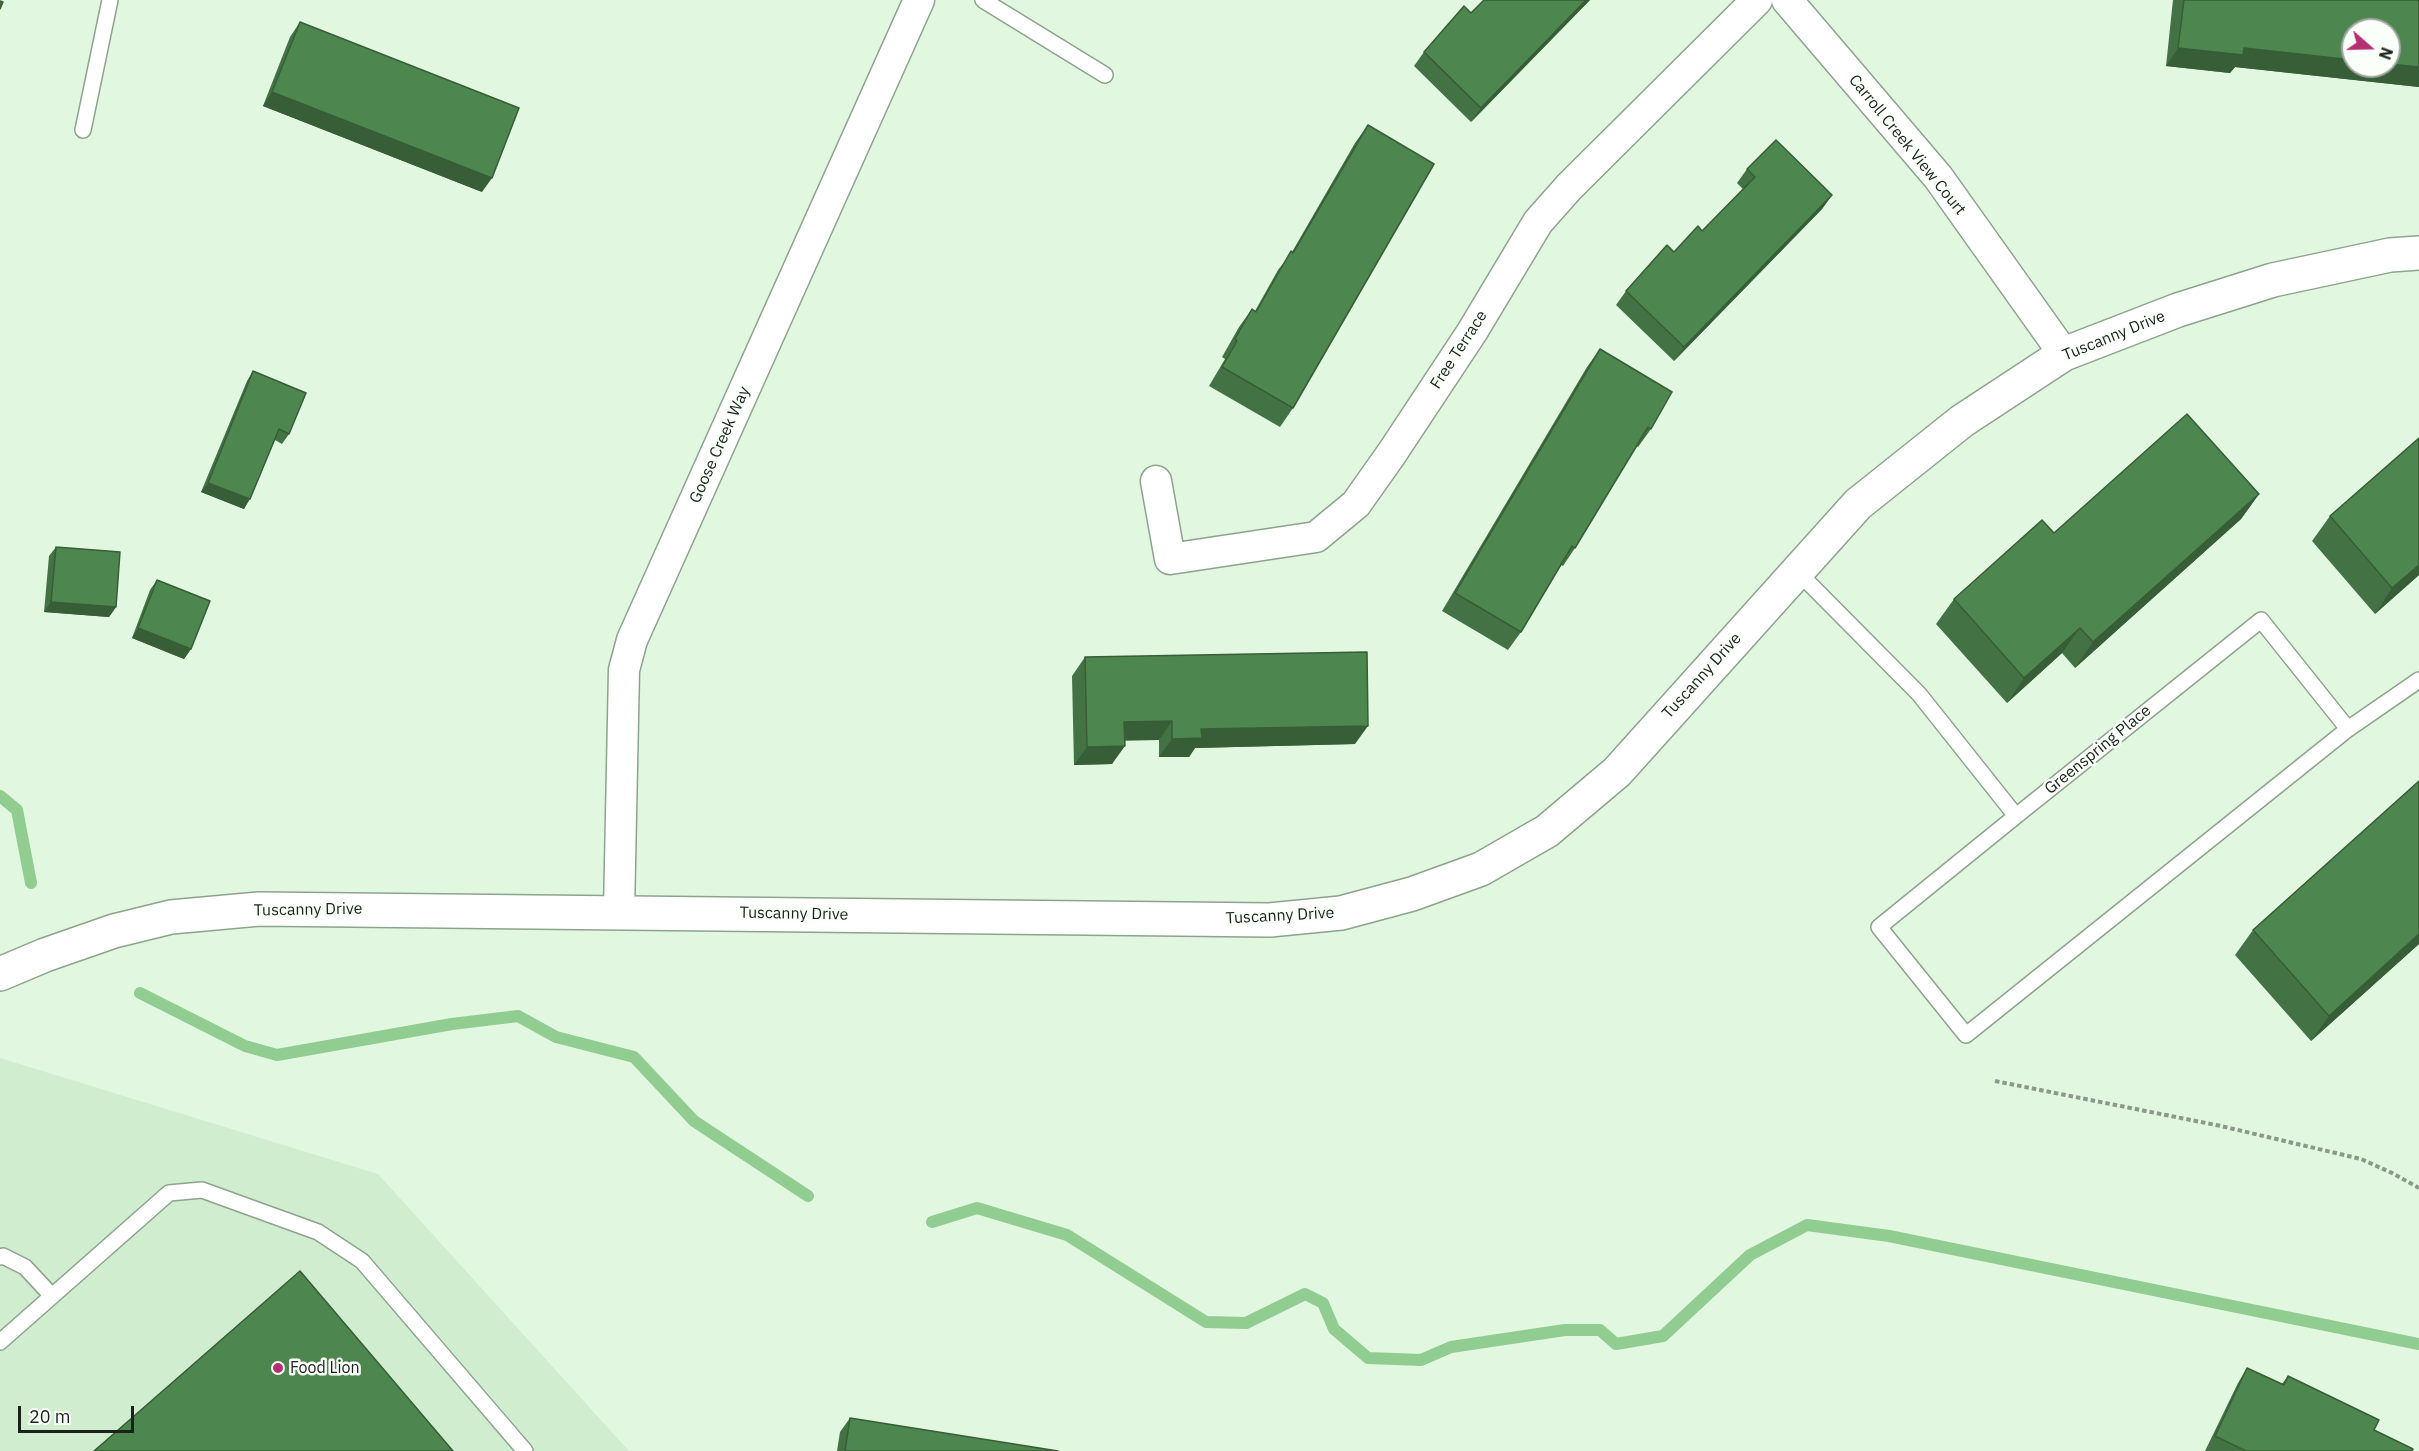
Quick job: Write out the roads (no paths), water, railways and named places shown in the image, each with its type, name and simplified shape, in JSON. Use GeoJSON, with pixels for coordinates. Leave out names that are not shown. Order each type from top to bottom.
{"type":"FeatureCollection","features":[{"type":"Feature","properties":{"kind":"street","name":"Goose Creek Way"},"geometry":{"type":"LineString","coordinates":[[619,912],[624,670],[632,640],[919,0]]}},
{"type":"Feature","properties":{"kind":"street","name":"Free Terrace"},"geometry":{"type":"LineString","coordinates":[[1156,482],[1170,559],[1316,537],[1356,504],[1386,462],[1472,332],[1539,222],[1569,187],[1757,0]]}},
{"type":"Feature","properties":{"kind":"street","name":"Carroll Creek View Court"},"geometry":{"type":"LineString","coordinates":[[1786,0],[1938,177],[2064,354]]}},
{"type":"Feature","properties":{"kind":"street","name":"Tuscanny Drive"},"geometry":{"type":"LineString","coordinates":[[0,974],[45,955],[114,931],[171,917],[258,909],[1270,920],[1341,914],[1412,894],[1480,869],[1547,831],[1617,772],[1858,504],[1962,421],[2064,354],[2178,310],[2273,280],[2390,255],[2419,253]]}},
{"type":"Feature","properties":{"kind":"lane"},"geometry":{"type":"LineString","coordinates":[[83,130],[110,0]]}},
{"type":"Feature","properties":{"kind":"lane"},"geometry":{"type":"LineString","coordinates":[[983,0],[1105,75]]}},
{"type":"Feature","properties":{"kind":"lane"},"geometry":{"type":"LineString","coordinates":[[1797,572],[1919,694],[2016,816],[1879,927],[1966,1035],[2348,729],[2419,680]]}},
{"type":"Feature","properties":{"kind":"lane","name":"Greenspring Place"},"geometry":{"type":"LineString","coordinates":[[2016,816],[2261,620],[2348,729]]}},
{"type":"Feature","properties":{"kind":"lane"},"geometry":{"type":"LineString","coordinates":[[0,1342],[169,1193],[202,1190],[318,1232],[362,1261],[525,1451]]}},
{"type":"Feature","properties":{"kind":"lane"},"geometry":{"type":"LineString","coordinates":[[0,1257],[3,1256],[25,1267],[52,1296]]}},
{"type":"Feature","properties":{"kind":"waterway"},"geometry":{"type":"LineString","coordinates":[[0,796],[17,810],[31,883]]}},
{"type":"Feature","properties":{"kind":"waterway"},"geometry":{"type":"LineString","coordinates":[[140,993],[245,1046],[277,1055],[452,1024],[518,1016],[556,1037],[634,1057],[694,1121],[808,1196]]}},
{"type":"Feature","properties":{"kind":"waterway"},"geometry":{"type":"LineString","coordinates":[[932,1222],[977,1208],[1067,1235],[1206,1322],[1246,1323],[1305,1294],[1323,1303],[1334,1329],[1368,1358],[1421,1360],[1451,1347],[1565,1330],[1600,1330],[1616,1344],[1663,1336],[1750,1255],[1807,1225],[1889,1236],[2419,1344]]}},
{"type":"Feature","properties":{"kind":"place","name":"Food Lion"},"geometry":{"type":"Point","coordinates":[278,1368]}}]}
